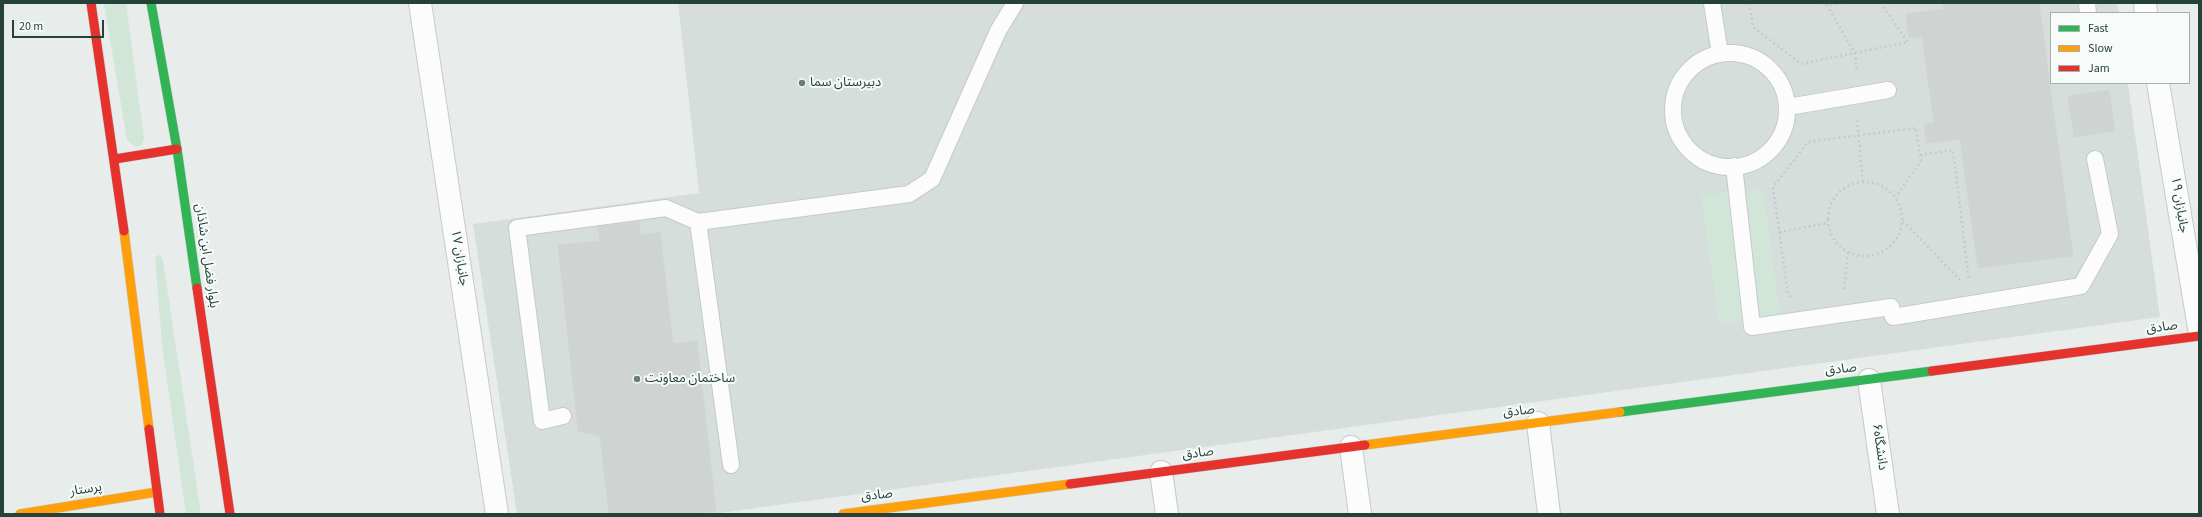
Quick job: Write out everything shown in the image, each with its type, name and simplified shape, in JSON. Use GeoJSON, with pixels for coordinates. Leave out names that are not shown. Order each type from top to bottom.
{"type":"FeatureCollection","features":[{"type":"Feature","properties":{"kind":"street"},"geometry":{"type":"LineString","coordinates":[[92,3],[115,159],[156,492],[160,514]]}},
{"type":"Feature","properties":{"kind":"street","name":"بلوار فضل ابن شاذان"},"geometry":{"type":"LineString","coordinates":[[151,3],[177,149],[230,514]]}},
{"type":"Feature","properties":{"kind":"street","name":"جانبازان ۱۷"},"geometry":{"type":"LineString","coordinates":[[420,3],[497,514]]}},
{"type":"Feature","properties":{"kind":"street","name":"جانبازان ۱۹"},"geometry":{"type":"LineString","coordinates":[[2158,84],[2199,328]]}},
{"type":"Feature","properties":{"kind":"street"},"geometry":{"type":"LineString","coordinates":[[115,159],[177,149]]}},
{"type":"Feature","properties":{"kind":"street","name":"صادق"},"geometry":{"type":"LineString","coordinates":[[844,514],[2199,336]]}},
{"type":"Feature","properties":{"kind":"street","name":"دانشگاه۶"},"geometry":{"type":"LineString","coordinates":[[1869,380],[1888,514]]}},
{"type":"Feature","properties":{"kind":"street"},"geometry":{"type":"LineString","coordinates":[[1538,423],[1549,514]]}},
{"type":"Feature","properties":{"kind":"street"},"geometry":{"type":"LineString","coordinates":[[1351,447],[1360,514]]}},
{"type":"Feature","properties":{"kind":"street"},"geometry":{"type":"LineString","coordinates":[[1161,472],[1167,514]]}},
{"type":"Feature","properties":{"kind":"street","name":"پرستار"},"geometry":{"type":"LineString","coordinates":[[20,514],[156,492]]}},
{"type":"Feature","properties":{"kind":"lane"},"geometry":{"type":"LineString","coordinates":[[563,416],[542,421],[517,228],[666,208],[698,222],[909,194],[932,179],[998,31],[1015,3]]}},
{"type":"Feature","properties":{"kind":"lane"},"geometry":{"type":"LineString","coordinates":[[1712,3],[1720,54]]}},
{"type":"Feature","properties":{"kind":"lane"},"geometry":{"type":"LineString","coordinates":[[1720,54],[1739,54],[1757,60],[1773,72],[1783,88],[1788,107],[1785,126],[1777,144],[1763,157],[1745,165],[1726,167],[1708,163],[1693,153],[1681,139],[1675,122],[1674,104],[1677,92],[1688,71],[1703,60],[1720,54]]}},
{"type":"Feature","properties":{"kind":"lane"},"geometry":{"type":"LineString","coordinates":[[1788,107],[1888,90]]}},
{"type":"Feature","properties":{"kind":"lane"},"geometry":{"type":"LineString","coordinates":[[1734,166],[1752,327],[1891,307],[1892,317],[2080,286],[2110,234],[2095,159]]}},
{"type":"Feature","properties":{"kind":"lane"},"geometry":{"type":"LineString","coordinates":[[698,222],[731,466]]}},
{"type":"Feature","properties":{"kind":"path"},"geometry":{"type":"LineString","coordinates":[[1750,3],[1753,27],[1801,64],[1908,42],[1881,3]]}},
{"type":"Feature","properties":{"kind":"path"},"geometry":{"type":"LineString","coordinates":[[1820,3],[1827,5],[1844,3]]}},
{"type":"Feature","properties":{"kind":"path"},"geometry":{"type":"LineString","coordinates":[[1827,5],[1855,54],[1858,136],[1863,182]]}},
{"type":"Feature","properties":{"kind":"path"},"geometry":{"type":"LineString","coordinates":[[1793,299],[1788,294],[1772,187],[1808,142],[1916,128],[1921,161],[1896,197]]}},
{"type":"Feature","properties":{"kind":"path"},"geometry":{"type":"LineString","coordinates":[[1920,155],[1953,150],[1970,282],[1955,284]]}},
{"type":"Feature","properties":{"kind":"path"},"geometry":{"type":"LineString","coordinates":[[1863,182],[1876,183],[1887,188],[1896,197],[1901,208],[1903,221],[1900,233],[1893,243],[1884,251],[1872,256],[1860,256],[1848,252],[1839,245],[1832,235],[1828,223],[1829,211],[1833,200],[1841,190],[1852,184],[1863,182]]}},
{"type":"Feature","properties":{"kind":"path"},"geometry":{"type":"LineString","coordinates":[[1903,221],[1962,283]]}},
{"type":"Feature","properties":{"kind":"path"},"geometry":{"type":"LineString","coordinates":[[1779,232],[1828,223]]}},
{"type":"Feature","properties":{"kind":"path"},"geometry":{"type":"LineString","coordinates":[[1843,291],[1848,252]]}},
{"type":"Feature","properties":{"kind":"shaded area"},"geometry":{"type":"Polygon","coordinates":[[[678,3],[2117,3],[2119,12],[2050,12],[2050,84],[2128,84],[2160,317],[712,514],[517,514],[473,224],[699,193],[678,3]]]}},
{"type":"Feature","properties":{"kind":"green space"},"geometry":{"type":"Polygon","coordinates":[[[104,3],[126,3],[144,138],[142,145],[136,147],[127,140],[104,3]]]}},
{"type":"Feature","properties":{"kind":"green space"},"geometry":{"type":"Polygon","coordinates":[[[1763,188],[1780,315],[1719,324],[1701,196],[1763,188]]]}},
{"type":"Feature","properties":{"kind":"green space"},"geometry":{"type":"Polygon","coordinates":[[[160,254],[163,260],[201,514],[186,514],[162,345],[155,258],[160,254]]]}},
{"type":"Feature","properties":{"kind":"building"},"geometry":{"type":"Polygon","coordinates":[[[1943,3],[2039,3],[2073,256],[1978,268],[1960,139],[1926,143],[1924,124],[1934,123],[1922,37],[1909,38],[1906,14],[1944,9],[1943,3]]]}},
{"type":"Feature","properties":{"kind":"building"},"geometry":{"type":"Polygon","coordinates":[[[2109,90],[2115,131],[2074,137],[2068,96],[2109,90]]]}},
{"type":"Feature","properties":{"kind":"building","name":"ساختمان معاونت"},"geometry":{"type":"Polygon","coordinates":[[[639,222],[641,235],[660,232],[673,344],[697,341],[716,511],[685,514],[609,514],[600,436],[578,431],[558,245],[600,241],[598,226],[639,222]]]}},
{"type":"Feature","properties":{"kind":"traffic: fast"},"geometry":{"type":"LineString","coordinates":[[151,3],[177,149],[197,288]]}},
{"type":"Feature","properties":{"kind":"traffic: fast"},"geometry":{"type":"LineString","coordinates":[[1620,412],[1932,371]]}},
{"type":"Feature","properties":{"kind":"traffic: slow"},"geometry":{"type":"LineString","coordinates":[[124,231],[149,429]]}},
{"type":"Feature","properties":{"kind":"traffic: slow"},"geometry":{"type":"LineString","coordinates":[[1365,445],[1620,412]]}},
{"type":"Feature","properties":{"kind":"traffic: slow"},"geometry":{"type":"LineString","coordinates":[[843,514],[1070,484]]}},
{"type":"Feature","properties":{"kind":"traffic: slow"},"geometry":{"type":"LineString","coordinates":[[20,514],[157,492]]}},
{"type":"Feature","properties":{"kind":"traffic: jam"},"geometry":{"type":"LineString","coordinates":[[91,3],[124,231]]}},
{"type":"Feature","properties":{"kind":"traffic: jam"},"geometry":{"type":"LineString","coordinates":[[115,159],[177,149]]}},
{"type":"Feature","properties":{"kind":"traffic: jam"},"geometry":{"type":"LineString","coordinates":[[197,288],[230,514]]}},
{"type":"Feature","properties":{"kind":"traffic: jam"},"geometry":{"type":"LineString","coordinates":[[1932,371],[2199,336]]}},
{"type":"Feature","properties":{"kind":"traffic: jam"},"geometry":{"type":"LineString","coordinates":[[149,429],[160,514]]}},
{"type":"Feature","properties":{"kind":"traffic: jam"},"geometry":{"type":"LineString","coordinates":[[1070,484],[1365,445]]}},
{"type":"Feature","properties":{"kind":"place","name":"دبیرستان سما"},"geometry":{"type":"Point","coordinates":[802,83]}},
{"type":"Feature","properties":{"kind":"place","name":"ساختمان معاونت"},"geometry":{"type":"Point","coordinates":[637,379]}}]}
